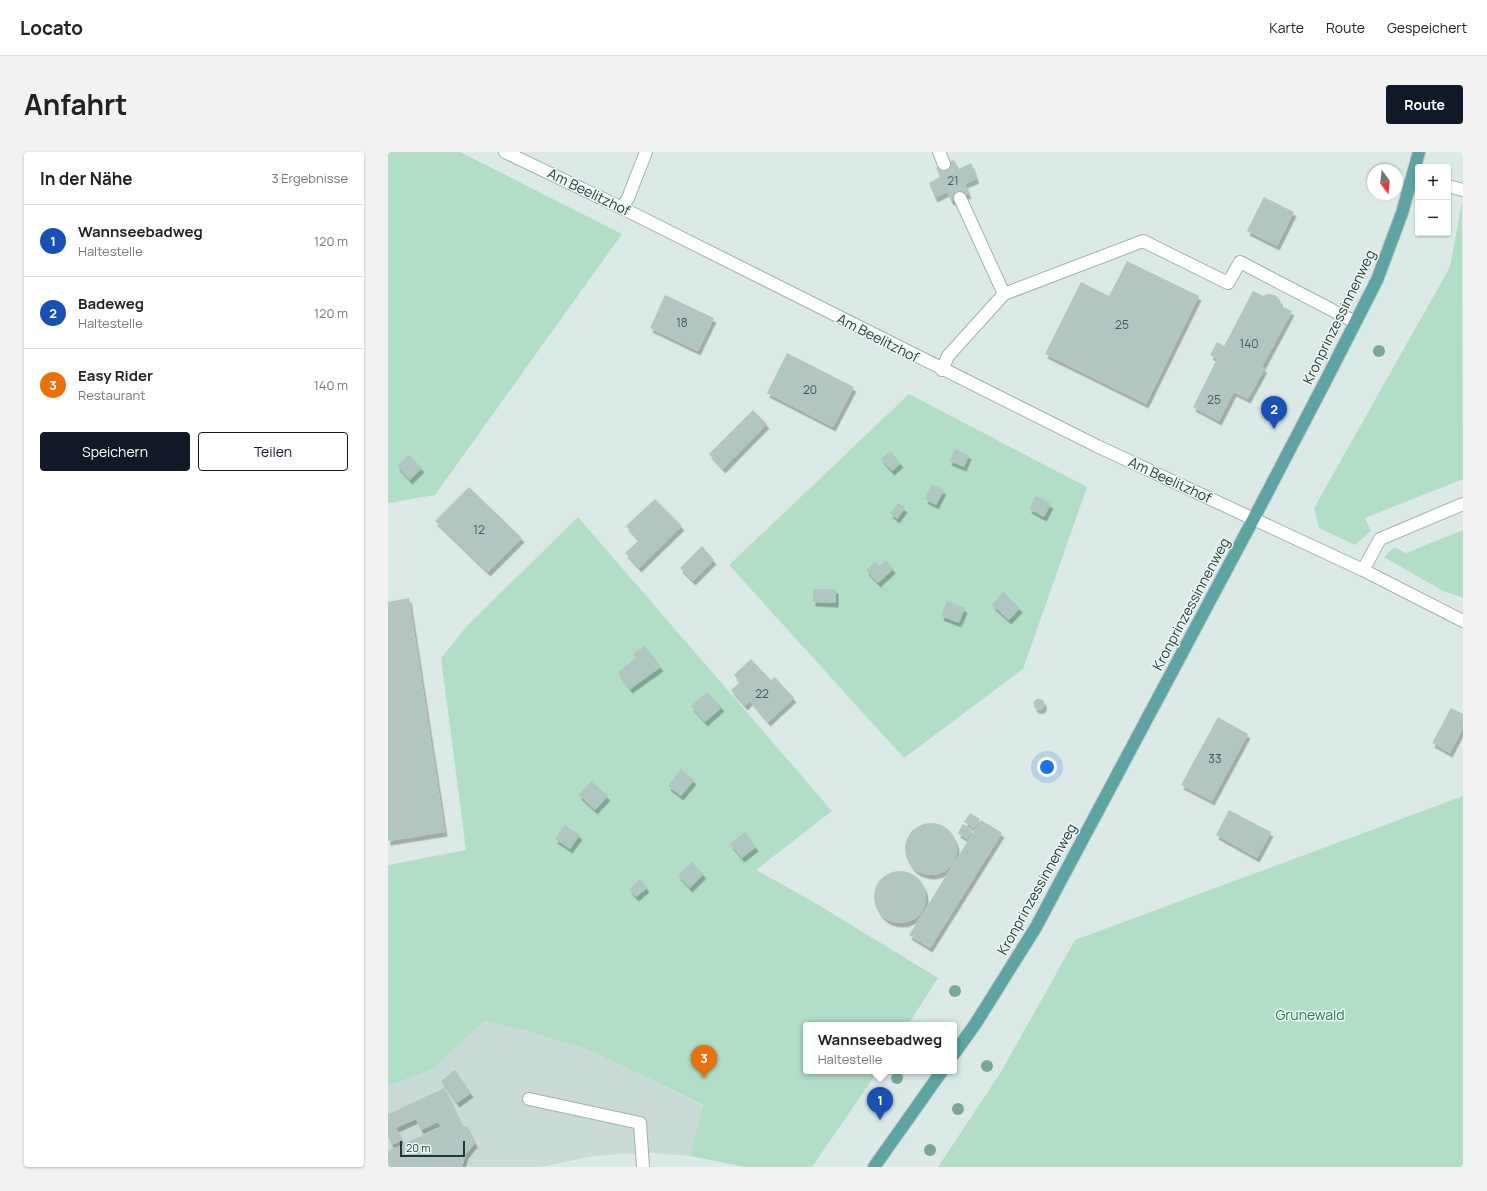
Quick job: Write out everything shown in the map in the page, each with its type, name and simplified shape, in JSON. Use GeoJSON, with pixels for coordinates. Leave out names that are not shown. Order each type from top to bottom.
{"type":"FeatureCollection","features":[{"type":"Feature","properties":{"kind":"main road","name":"Kronprinzessinnenweg"},"geometry":{"type":"LineString","coordinates":[[1417,164],[1418,152]]}},
{"type":"Feature","properties":{"kind":"main road","name":"Kronprinzessinnenweg"},"geometry":{"type":"LineString","coordinates":[[957,1050],[976,1023],[1036,927],[1254,518],[1377,280],[1415,177]]}},
{"type":"Feature","properties":{"kind":"main road"},"geometry":{"type":"LineString","coordinates":[[874,1167],[940,1074]]}},
{"type":"Feature","properties":{"kind":"street","name":"Am Beelitzhof"},"geometry":{"type":"LineString","coordinates":[[505,152],[622,208],[942,370],[1097,446],[1363,570],[1463,621]]}},
{"type":"Feature","properties":{"kind":"street"},"geometry":{"type":"LineString","coordinates":[[622,208],[628,198],[646,152]]}},
{"type":"Feature","properties":{"kind":"street"},"geometry":{"type":"LineString","coordinates":[[939,152],[944,164]]}},
{"type":"Feature","properties":{"kind":"street"},"geometry":{"type":"LineString","coordinates":[[1451,187],[1463,190]]}},
{"type":"Feature","properties":{"kind":"street"},"geometry":{"type":"LineString","coordinates":[[960,198],[1004,294]]}},
{"type":"Feature","properties":{"kind":"street"},"geometry":{"type":"LineString","coordinates":[[942,370],[948,356],[1004,294],[1143,241],[1228,283],[1240,262],[1355,322]]}},
{"type":"Feature","properties":{"kind":"street"},"geometry":{"type":"LineString","coordinates":[[1363,570],[1380,539],[1463,504]]}},
{"type":"Feature","properties":{"kind":"street"},"geometry":{"type":"LineString","coordinates":[[529,1099],[640,1123],[643,1167]]}},
{"type":"Feature","properties":{"kind":"shaded area"},"geometry":{"type":"Polygon","coordinates":[[[484,1021],[527,1031],[589,1050],[703,1106],[690,1156],[650,1153],[619,1154],[588,1157],[541,1167],[388,1167],[388,1086],[433,1069],[484,1021]]]}},
{"type":"Feature","properties":{"kind":"green space"},"geometry":{"type":"Polygon","coordinates":[[[388,152],[460,152],[622,234],[435,495],[388,503],[388,152]]]}},
{"type":"Feature","properties":{"kind":"green space"},"geometry":{"type":"Polygon","coordinates":[[[1462,201],[1463,479],[1365,518],[1371,531],[1355,545],[1319,528],[1314,508],[1450,267],[1462,201]]]}},
{"type":"Feature","properties":{"kind":"green space"},"geometry":{"type":"Polygon","coordinates":[[[909,394],[1087,487],[1023,669],[904,758],[729,565],[909,394]]]}},
{"type":"Feature","properties":{"kind":"green space"},"geometry":{"type":"Polygon","coordinates":[[[578,517],[832,811],[756,870],[817,904],[938,978],[910,1022],[803,1022],[803,1074],[876,1074],[812,1167],[745,1167],[690,1156],[703,1105],[589,1050],[527,1031],[484,1021],[433,1069],[388,1086],[388,865],[466,850],[441,658],[468,625],[578,517]]]}},
{"type":"Feature","properties":{"kind":"green space"},"geometry":{"type":"Polygon","coordinates":[[[1463,530],[1463,598],[1443,591],[1384,557],[1394,547],[1406,553],[1463,530]]]}},
{"type":"Feature","properties":{"kind":"green space","name":"Grunewald"},"geometry":{"type":"Polygon","coordinates":[[[1463,796],[1463,1167],[938,1167],[1001,1072],[1075,940],[1463,796]]]}},
{"type":"Feature","properties":{"kind":"building"},"geometry":{"type":"Polygon","coordinates":[[[954,160],[959,169],[971,163],[977,179],[965,184],[969,194],[951,201],[947,192],[935,198],[929,183],[940,177],[936,168],[954,160]]]}},
{"type":"Feature","properties":{"kind":"building"},"geometry":{"type":"Polygon","coordinates":[[[1264,197],[1294,212],[1277,246],[1247,231],[1264,197]]]}},
{"type":"Feature","properties":{"kind":"building"},"geometry":{"type":"Polygon","coordinates":[[[1127,261],[1199,296],[1146,404],[1045,354],[1081,282],[1109,296],[1127,261]]]}},
{"type":"Feature","properties":{"kind":"building"},"geometry":{"type":"Polygon","coordinates":[[[1253,291],[1263,296],[1268,294],[1275,295],[1280,300],[1281,306],[1292,311],[1262,367],[1265,368],[1248,399],[1234,392],[1219,421],[1193,407],[1217,359],[1210,355],[1217,342],[1224,346],[1253,291]]]}},
{"type":"Feature","properties":{"kind":"building"},"geometry":{"type":"Polygon","coordinates":[[[665,295],[714,318],[698,351],[650,328],[665,295]]]}},
{"type":"Feature","properties":{"kind":"building"},"geometry":{"type":"Polygon","coordinates":[[[787,353],[854,387],[833,427],[767,393],[787,353]]]}},
{"type":"Feature","properties":{"kind":"building"},"geometry":{"type":"Polygon","coordinates":[[[753,410],[767,424],[723,469],[709,454],[753,410]]]}},
{"type":"Feature","properties":{"kind":"building"},"geometry":{"type":"Polygon","coordinates":[[[955,449],[969,455],[964,467],[949,461],[955,449]]]}},
{"type":"Feature","properties":{"kind":"building"},"geometry":{"type":"Polygon","coordinates":[[[890,451],[901,463],[892,471],[881,459],[890,451]]]}},
{"type":"Feature","properties":{"kind":"building"},"geometry":{"type":"Polygon","coordinates":[[[409,455],[422,468],[410,480],[397,466],[409,455]]]}},
{"type":"Feature","properties":{"kind":"building"},"geometry":{"type":"Polygon","coordinates":[[[932,484],[944,490],[936,505],[925,499],[932,484]]]}},
{"type":"Feature","properties":{"kind":"building"},"geometry":{"type":"Polygon","coordinates":[[[469,487],[522,538],[488,572],[435,521],[469,487]]]}},
{"type":"Feature","properties":{"kind":"building"},"geometry":{"type":"Polygon","coordinates":[[[1036,496],[1051,504],[1044,517],[1029,509],[1036,496]]]}},
{"type":"Feature","properties":{"kind":"building"},"geometry":{"type":"Polygon","coordinates":[[[655,499],[682,526],[639,568],[625,553],[639,540],[626,526],[655,499]]]}},
{"type":"Feature","properties":{"kind":"building"},"geometry":{"type":"Polygon","coordinates":[[[898,503],[905,508],[897,519],[890,513],[898,503]]]}},
{"type":"Feature","properties":{"kind":"building"},"geometry":{"type":"Polygon","coordinates":[[[702,546],[714,560],[693,581],[680,568],[702,546]]]}},
{"type":"Feature","properties":{"kind":"building"},"geometry":{"type":"Polygon","coordinates":[[[886,560],[893,569],[878,583],[866,570],[875,562],[879,566],[886,560]]]}},
{"type":"Feature","properties":{"kind":"building"},"geometry":{"type":"Polygon","coordinates":[[[813,589],[836,589],[836,603],[813,602],[813,589]]]}},
{"type":"Feature","properties":{"kind":"building"},"geometry":{"type":"Polygon","coordinates":[[[1003,592],[1020,608],[1009,620],[992,605],[1003,592]]]}},
{"type":"Feature","properties":{"kind":"building"},"geometry":{"type":"Polygon","coordinates":[[[409,598],[445,832],[388,841],[388,602],[409,598]]]}},
{"type":"Feature","properties":{"kind":"building"},"geometry":{"type":"Polygon","coordinates":[[[947,601],[965,608],[959,623],[941,616],[947,601]]]}},
{"type":"Feature","properties":{"kind":"building"},"geometry":{"type":"Polygon","coordinates":[[[645,646],[661,667],[630,689],[618,672],[636,658],[633,654],[645,646]]]}},
{"type":"Feature","properties":{"kind":"building"},"geometry":{"type":"Polygon","coordinates":[[[751,659],[771,680],[775,677],[794,698],[768,722],[750,701],[745,706],[731,690],[740,682],[734,675],[751,659]]]}},
{"type":"Feature","properties":{"kind":"building"},"geometry":{"type":"Polygon","coordinates":[[[707,692],[722,707],[705,722],[691,706],[707,692]]]}},
{"type":"Feature","properties":{"kind":"building"},"geometry":{"type":"Polygon","coordinates":[[[1037,699],[1041,699],[1043,700],[1043,708],[1037,709],[1034,706],[1034,702],[1037,699]]]}},
{"type":"Feature","properties":{"kind":"building"},"geometry":{"type":"Polygon","coordinates":[[[1451,708],[1463,714],[1463,728],[1450,753],[1432,743],[1451,708]]]}},
{"type":"Feature","properties":{"kind":"building"},"geometry":{"type":"Polygon","coordinates":[[[1218,717],[1248,734],[1212,801],[1181,785],[1218,717]]]}},
{"type":"Feature","properties":{"kind":"building"},"geometry":{"type":"Polygon","coordinates":[[[681,769],[694,780],[681,796],[668,786],[681,769]]]}},
{"type":"Feature","properties":{"kind":"building"},"geometry":{"type":"Polygon","coordinates":[[[591,781],[608,796],[595,810],[579,795],[591,781]]]}},
{"type":"Feature","properties":{"kind":"building"},"geometry":{"type":"Polygon","coordinates":[[[1229,810],[1271,832],[1257,858],[1216,835],[1229,810]]]}},
{"type":"Feature","properties":{"kind":"building"},"geometry":{"type":"Polygon","coordinates":[[[970,813],[980,819],[974,828],[964,822],[970,813]]]}},
{"type":"Feature","properties":{"kind":"building"},"geometry":{"type":"Polygon","coordinates":[[[981,820],[1002,833],[930,948],[909,935],[981,820]]]}},
{"type":"Feature","properties":{"kind":"building"},"geometry":{"type":"Polygon","coordinates":[[[931,823],[945,827],[953,835],[957,849],[953,863],[945,871],[931,875],[917,871],[909,863],[905,849],[909,835],[917,827],[931,823]]]}},
{"type":"Feature","properties":{"kind":"building"},"geometry":{"type":"Polygon","coordinates":[[[963,824],[973,830],[967,839],[958,833],[963,824]]]}},
{"type":"Feature","properties":{"kind":"building"},"geometry":{"type":"Polygon","coordinates":[[[565,825],[580,835],[570,849],[555,839],[565,825]]]}},
{"type":"Feature","properties":{"kind":"building"},"geometry":{"type":"Polygon","coordinates":[[[745,832],[756,847],[742,858],[730,844],[745,832]]]}},
{"type":"Feature","properties":{"kind":"building"},"geometry":{"type":"Polygon","coordinates":[[[692,862],[704,874],[690,888],[678,875],[692,862]]]}},
{"type":"Feature","properties":{"kind":"building"},"geometry":{"type":"Polygon","coordinates":[[[900,871],[910,873],[918,879],[924,887],[926,897],[924,907],[918,915],[910,921],[900,923],[890,921],[882,915],[876,907],[874,897],[876,887],[882,879],[890,873],[900,871]]]}},
{"type":"Feature","properties":{"kind":"building"},"geometry":{"type":"Polygon","coordinates":[[[641,879],[647,888],[636,897],[629,889],[641,879]]]}},
{"type":"Feature","properties":{"kind":"building"},"geometry":{"type":"Polygon","coordinates":[[[455,1070],[471,1093],[457,1103],[441,1081],[455,1070]]]}},
{"type":"Feature","properties":{"kind":"building"},"geometry":{"type":"Polygon","coordinates":[[[444,1088],[463,1127],[467,1126],[475,1143],[466,1154],[462,1167],[388,1167],[388,1151],[441,1127],[438,1122],[421,1130],[416,1119],[396,1128],[402,1140],[392,1145],[388,1136],[388,1112],[389,1114],[444,1088]]]}},
{"type":"Feature","properties":{"kind":"tunnel"},"geometry":{"type":"LineString","coordinates":[[944,164],[960,198]]}},
{"type":"Feature","properties":{"kind":"place","name":"Badeweg"},"geometry":{"type":"Point","coordinates":[1274,429]}},
{"type":"Feature","properties":{"kind":"place","name":"Easy Rider"},"geometry":{"type":"Point","coordinates":[704,1078]}},
{"type":"Feature","properties":{"kind":"place","name":"Wannseebadweg"},"geometry":{"type":"Point","coordinates":[880,1120]}}]}
